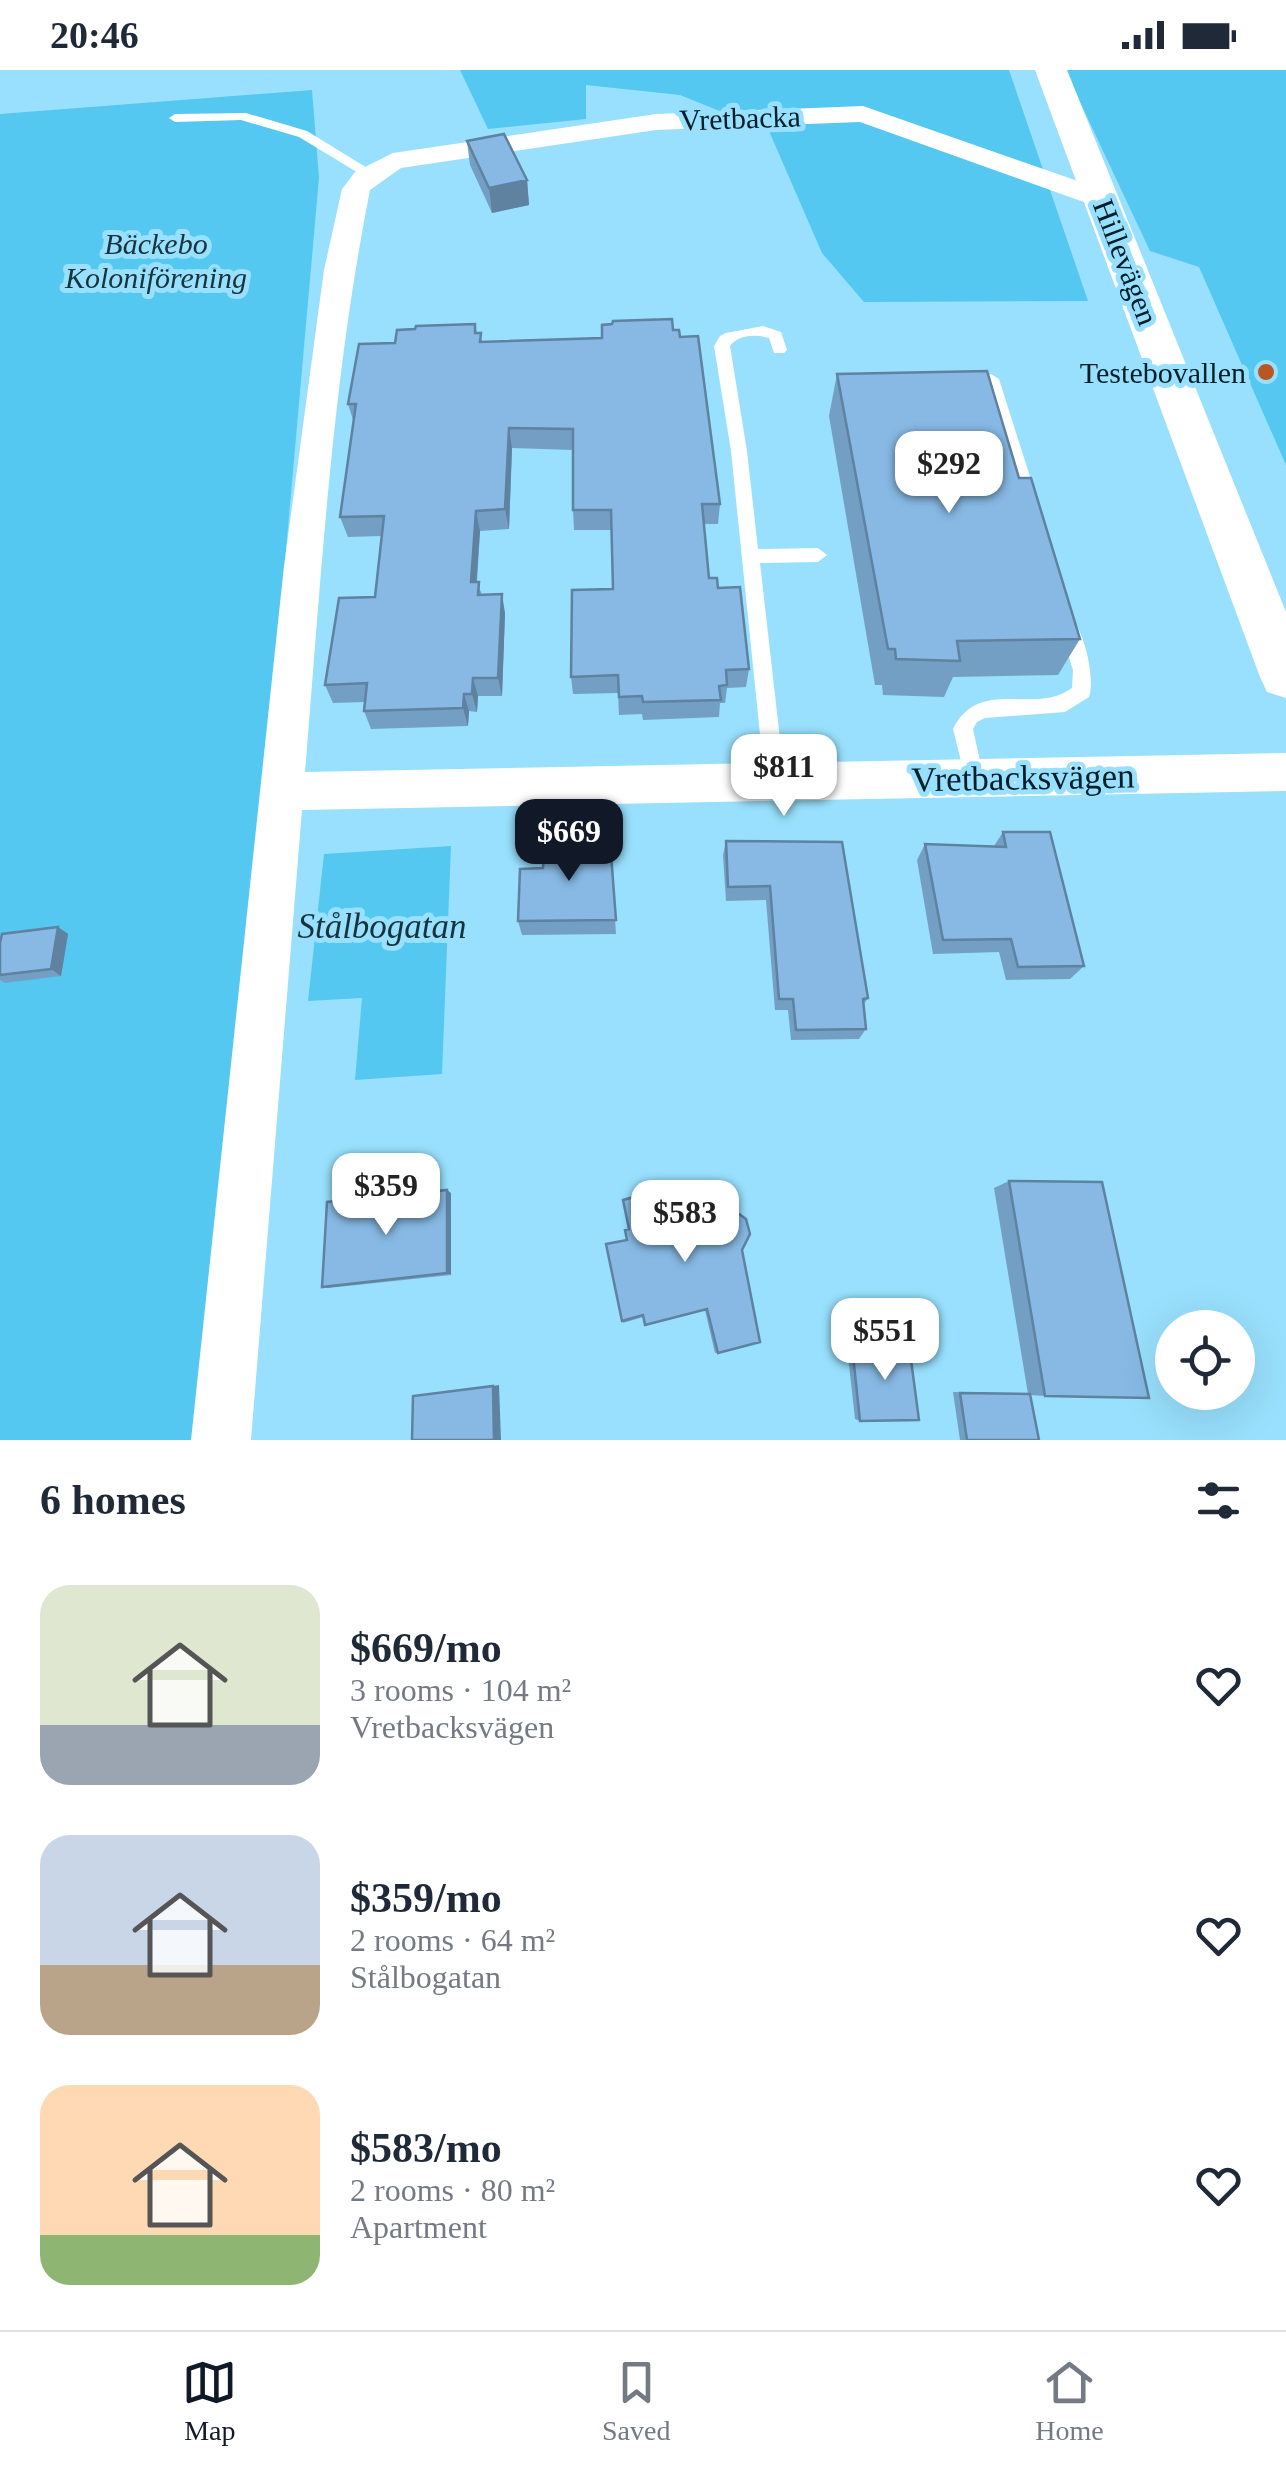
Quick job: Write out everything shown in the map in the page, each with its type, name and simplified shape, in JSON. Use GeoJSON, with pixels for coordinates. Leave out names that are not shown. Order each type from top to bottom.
{"type":"FeatureCollection","features":[{"type":"Feature","properties":{"kind":"street","name":"Hillevägen"},"geometry":{"type":"LineString","coordinates":[[1051,70],[1286,678]]}},
{"type":"Feature","properties":{"kind":"street","name":"Vretbacka"},"geometry":{"type":"LineString","coordinates":[[370,174],[394,161],[420,155],[598,128],[700,118],[863,114],[1102,199]]}},
{"type":"Feature","properties":{"kind":"street"},"geometry":{"type":"LineString","coordinates":[[221,1440],[281,791],[339,270],[351,199],[370,174]]}},
{"type":"Feature","properties":{"kind":"street","name":"Vretbacksvägen"},"geometry":{"type":"LineString","coordinates":[[281,791],[1286,772]]}},
{"type":"Feature","properties":{"kind":"lane"},"geometry":{"type":"LineString","coordinates":[[175,118],[242,116],[303,134],[370,174]]}},
{"type":"Feature","properties":{"kind":"lane"},"geometry":{"type":"LineString","coordinates":[[775,783],[752,556],[722,346],[725,339],[734,335],[766,331],[776,335],[779,350]]}},
{"type":"Feature","properties":{"kind":"lane"},"geometry":{"type":"LineString","coordinates":[[991,379],[1036,524]]}},
{"type":"Feature","properties":{"kind":"lane"},"geometry":{"type":"LineString","coordinates":[[752,556],[818,555]]}},
{"type":"Feature","properties":{"kind":"lane"},"geometry":{"type":"LineString","coordinates":[[974,779],[963,729],[970,716],[982,710],[1065,704],[1082,691],[1082,670],[1059,597]]}},
{"type":"Feature","properties":{"kind":"green space"},"geometry":{"type":"Polygon","coordinates":[[[460,70],[1009,70],[1088,301],[864,302],[822,253],[769,131],[680,95],[586,85],[586,119],[488,129],[460,70]]]}},
{"type":"Feature","properties":{"kind":"green space"},"geometry":{"type":"Polygon","coordinates":[[[1065,70],[1286,70],[1286,465],[1199,267],[1150,251],[1065,70]]]}},
{"type":"Feature","properties":{"kind":"green space","name":"Bäckebo Koloniförening"},"geometry":{"type":"Polygon","coordinates":[[[312,90],[319,178],[207,1440],[0,1440],[0,114],[312,90]]]}},
{"type":"Feature","properties":{"kind":"green space","name":"Stålbogatan"},"geometry":{"type":"Polygon","coordinates":[[[451,846],[442,1074],[355,1080],[362,998],[308,1001],[324,854],[451,846]]]}},
{"type":"Feature","properties":{"kind":"building"},"geometry":{"type":"Polygon","coordinates":[[[504,134],[527,180],[489,188],[467,141],[504,134]]]}},
{"type":"Feature","properties":{"kind":"building"},"geometry":{"type":"Polygon","coordinates":[[[672,319],[673,330],[679,330],[680,337],[698,336],[720,504],[702,504],[709,578],[717,578],[718,588],[740,587],[749,669],[726,670],[727,685],[719,686],[721,700],[643,702],[642,696],[619,697],[618,675],[571,677],[572,590],[613,589],[611,510],[573,510],[573,429],[509,428],[505,509],[476,511],[471,582],[479,582],[478,595],[502,594],[498,678],[473,678],[472,694],[464,694],[463,708],[364,711],[367,683],[325,685],[339,598],[375,597],[384,516],[340,517],[356,404],[348,404],[359,344],[395,343],[397,330],[416,326],[475,324],[475,333],[481,333],[480,342],[602,338],[602,325],[613,321],[672,319]]]}},
{"type":"Feature","properties":{"kind":"building"},"geometry":{"type":"Polygon","coordinates":[[[987,371],[1019,478],[1031,478],[1080,639],[957,641],[960,661],[896,659],[895,649],[888,649],[837,374],[987,371]]]}},
{"type":"Feature","properties":{"kind":"building"},"geometry":{"type":"Polygon","coordinates":[[[1003,832],[1050,832],[1084,966],[1018,967],[1011,939],[943,940],[925,844],[1006,847],[1003,832]]]}},
{"type":"Feature","properties":{"kind":"building"},"geometry":{"type":"Polygon","coordinates":[[[610,841],[616,920],[518,921],[520,869],[543,868],[544,842],[610,841]]]}},
{"type":"Feature","properties":{"kind":"building"},"geometry":{"type":"Polygon","coordinates":[[[726,841],[842,842],[868,998],[863,999],[866,1029],[796,1030],[793,999],[779,999],[770,886],[728,887],[726,841]]]}},
{"type":"Feature","properties":{"kind":"building"},"geometry":{"type":"Polygon","coordinates":[[[58,927],[51,969],[0,975],[2,934],[58,927]]]}},
{"type":"Feature","properties":{"kind":"building"},"geometry":{"type":"Polygon","coordinates":[[[1009,1181],[1102,1182],[1149,1398],[1045,1396],[1009,1181]]]}},
{"type":"Feature","properties":{"kind":"building"},"geometry":{"type":"Polygon","coordinates":[[[689,1182],[696,1211],[724,1203],[746,1219],[750,1234],[742,1250],[760,1342],[718,1353],[707,1309],[645,1325],[643,1315],[622,1321],[606,1244],[627,1240],[625,1230],[629,1229],[623,1200],[689,1182]]]}},
{"type":"Feature","properties":{"kind":"building"},"geometry":{"type":"Polygon","coordinates":[[[447,1190],[447,1273],[322,1287],[327,1202],[447,1190]]]}},
{"type":"Feature","properties":{"kind":"building"},"geometry":{"type":"Polygon","coordinates":[[[909,1345],[919,1420],[860,1421],[852,1346],[909,1345]]]}},
{"type":"Feature","properties":{"kind":"building"},"geometry":{"type":"Polygon","coordinates":[[[493,1386],[494,1440],[412,1440],[413,1396],[493,1386]]]}},
{"type":"Feature","properties":{"kind":"building"},"geometry":{"type":"Polygon","coordinates":[[[960,1393],[1030,1394],[1039,1440],[967,1440],[960,1393]]]}},
{"type":"Feature","properties":{"kind":"place","name":"Testebovallen"},"geometry":{"type":"Point","coordinates":[1266,372]}}]}
